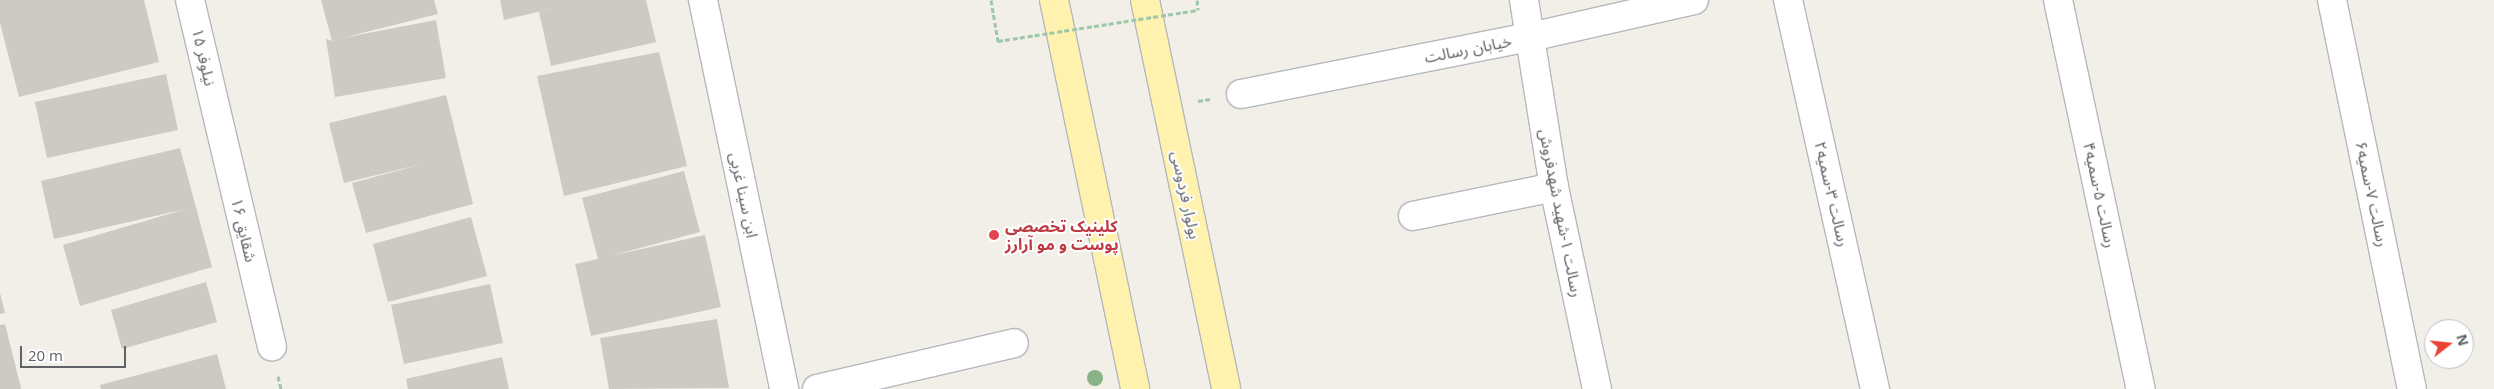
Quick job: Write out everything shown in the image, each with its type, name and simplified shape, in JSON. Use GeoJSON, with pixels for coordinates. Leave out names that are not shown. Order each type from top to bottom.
{"type":"FeatureCollection","features":[{"type":"Feature","properties":{"kind":"main road"},"geometry":{"type":"LineString","coordinates":[[1054,0],[1135,389]]}},
{"type":"Feature","properties":{"kind":"main road","name":"بولوار فردوسی"},"geometry":{"type":"LineString","coordinates":[[1145,0],[1226,389]]}},
{"type":"Feature","properties":{"kind":"street","name":"نیلوفر ۱۵"},"geometry":{"type":"LineString","coordinates":[[190,0],[217,114]]}},
{"type":"Feature","properties":{"kind":"street","name":"ابن سینا غربی"},"geometry":{"type":"LineString","coordinates":[[703,0],[784,389]]}},
{"type":"Feature","properties":{"kind":"street","name":"رسالت ۱-شهید شهدفروش"},"geometry":{"type":"LineString","coordinates":[[1524,0],[1554,187],[1597,389]]}},
{"type":"Feature","properties":{"kind":"street","name":"خیابان رسالت"},"geometry":{"type":"LineString","coordinates":[[1241,94],[1530,37],[1694,0]]}},
{"type":"Feature","properties":{"kind":"street","name":"رسالت ۳-سمیه۲"},"geometry":{"type":"LineString","coordinates":[[1788,0],[1876,389]]}},
{"type":"Feature","properties":{"kind":"street","name":"رسالت ۵-سمیه۴"},"geometry":{"type":"LineString","coordinates":[[2058,0],[2141,389]]}},
{"type":"Feature","properties":{"kind":"street","name":"رسالت ۷-سمیه۶"},"geometry":{"type":"LineString","coordinates":[[2332,0],[2412,389]]}},
{"type":"Feature","properties":{"kind":"street","name":"شقایق ۱۶"},"geometry":{"type":"LineString","coordinates":[[217,114],[272,346]]}},
{"type":"Feature","properties":{"kind":"street"},"geometry":{"type":"LineString","coordinates":[[1413,216],[1554,187]]}},
{"type":"Feature","properties":{"kind":"street"},"geometry":{"type":"LineString","coordinates":[[817,389],[1014,343]]}},
{"type":"Feature","properties":{"kind":"path"},"geometry":{"type":"LineString","coordinates":[[992,0],[998,41],[1198,10],[1197,0]]}},
{"type":"Feature","properties":{"kind":"path"},"geometry":{"type":"LineString","coordinates":[[1167,106],[1241,94]]}},
{"type":"Feature","properties":{"kind":"building"},"geometry":{"type":"Polygon","coordinates":[[[0,0],[144,0],[159,62],[19,97],[0,23],[0,0]]]}},
{"type":"Feature","properties":{"kind":"building"},"geometry":{"type":"Polygon","coordinates":[[[321,0],[434,0],[438,14],[342,38],[436,20],[446,78],[335,97],[326,39],[332,41],[321,0]]]}},
{"type":"Feature","properties":{"kind":"building"},"geometry":{"type":"Polygon","coordinates":[[[500,0],[646,0],[656,42],[551,66],[539,12],[554,8],[504,20],[500,0]]]}},
{"type":"Feature","properties":{"kind":"building"},"geometry":{"type":"Polygon","coordinates":[[[659,52],[687,166],[564,196],[537,76],[659,52]]]}},
{"type":"Feature","properties":{"kind":"building"},"geometry":{"type":"Polygon","coordinates":[[[166,74],[178,130],[47,158],[35,102],[166,74]]]}},
{"type":"Feature","properties":{"kind":"building"},"geometry":{"type":"Polygon","coordinates":[[[446,95],[473,204],[366,233],[352,183],[426,163],[344,183],[329,123],[446,95]]]}},
{"type":"Feature","properties":{"kind":"building"},"geometry":{"type":"Polygon","coordinates":[[[180,148],[212,267],[80,306],[63,245],[186,209],[54,239],[41,181],[180,148]]]}},
{"type":"Feature","properties":{"kind":"building"},"geometry":{"type":"Polygon","coordinates":[[[684,171],[700,232],[610,256],[705,235],[721,307],[591,336],[575,264],[598,259],[582,198],[684,171]]]}},
{"type":"Feature","properties":{"kind":"building"},"geometry":{"type":"Polygon","coordinates":[[[471,217],[487,276],[388,302],[373,244],[471,217]]]}},
{"type":"Feature","properties":{"kind":"building"},"geometry":{"type":"Polygon","coordinates":[[[206,282],[217,322],[122,349],[111,310],[206,282]]]}},
{"type":"Feature","properties":{"kind":"building"},"geometry":{"type":"Polygon","coordinates":[[[490,284],[503,343],[404,364],[391,305],[490,284]]]}},
{"type":"Feature","properties":{"kind":"building"},"geometry":{"type":"Polygon","coordinates":[[[0,293],[5,313],[0,314],[0,293]]]}},
{"type":"Feature","properties":{"kind":"building"},"geometry":{"type":"Polygon","coordinates":[[[717,319],[729,388],[609,389],[600,338],[717,319]]]}},
{"type":"Feature","properties":{"kind":"building"},"geometry":{"type":"Polygon","coordinates":[[[5,324],[21,389],[0,389],[0,325],[5,324]]]}},
{"type":"Feature","properties":{"kind":"building"},"geometry":{"type":"Polygon","coordinates":[[[217,354],[226,389],[101,389],[100,385],[217,354]]]}},
{"type":"Feature","properties":{"kind":"building"},"geometry":{"type":"Polygon","coordinates":[[[502,357],[509,389],[408,389],[406,379],[502,357]]]}},
{"type":"Feature","properties":{"kind":"place","name":"کلینیک تخصصی پوست و مو آرارز"},"geometry":{"type":"Point","coordinates":[994,235]}}]}
